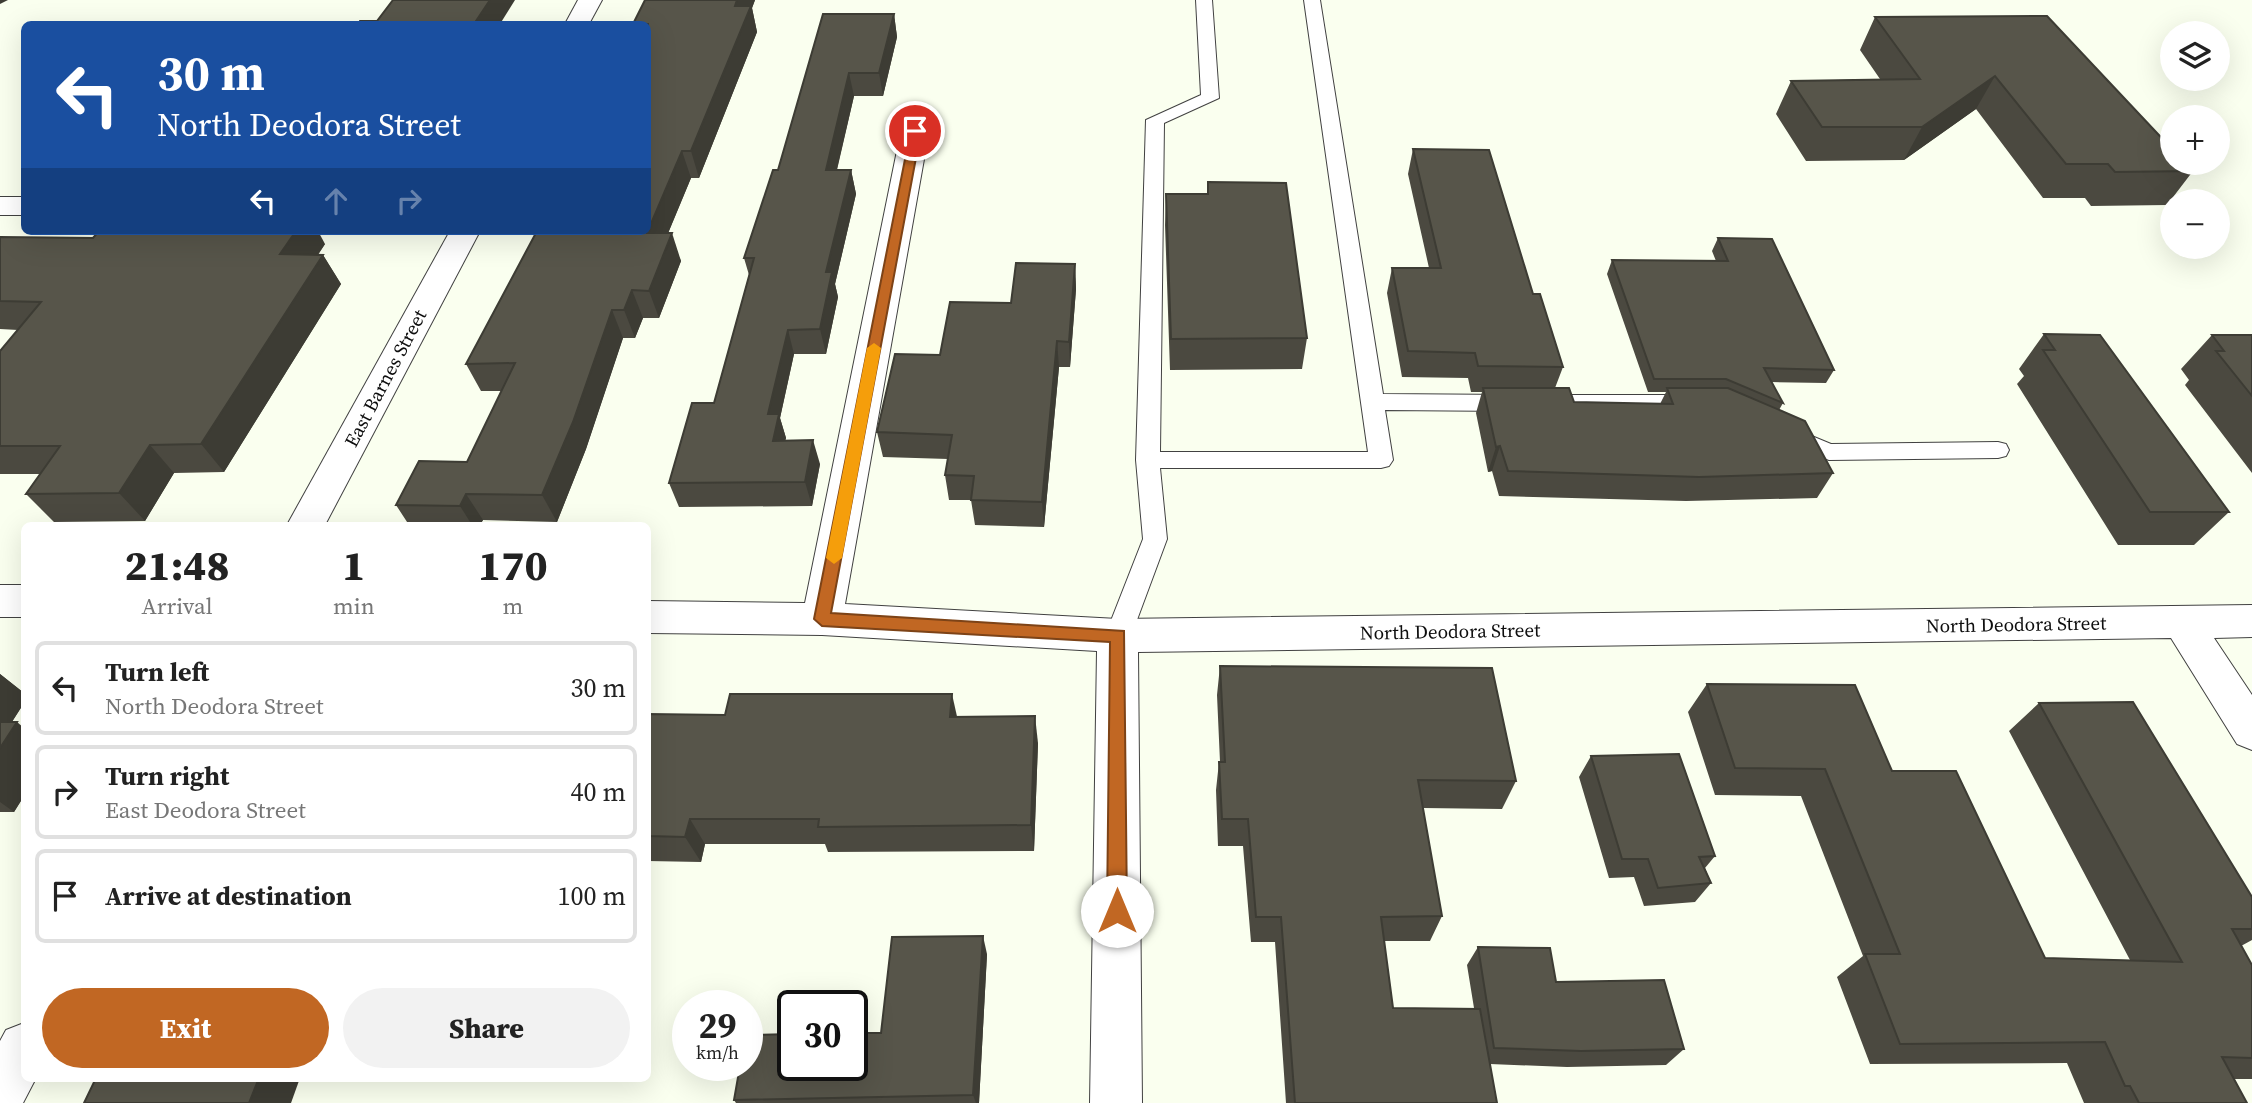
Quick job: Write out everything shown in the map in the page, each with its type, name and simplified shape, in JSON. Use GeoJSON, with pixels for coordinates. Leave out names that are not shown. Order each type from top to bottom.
{"type":"FeatureCollection","features":[{"type":"Feature","properties":{"kind":"street"},"geometry":{"type":"LineString","coordinates":[[579,21],[590,0]]}},
{"type":"Feature","properties":{"kind":"street"},"geometry":{"type":"LineString","coordinates":[[822,619],[915,131]]}},
{"type":"Feature","properties":{"kind":"street"},"geometry":{"type":"LineString","coordinates":[[0,206],[21,206]]}},
{"type":"Feature","properties":{"kind":"street","name":"East Barnes Street"},"geometry":{"type":"LineString","coordinates":[[308,522],[463,235]]}},
{"type":"Feature","properties":{"kind":"street"},"geometry":{"type":"LineString","coordinates":[[0,601],[21,601]]}},
{"type":"Feature","properties":{"kind":"street","name":"North Deodora Street"},"geometry":{"type":"LineString","coordinates":[[651,617],[822,619],[1118,636],[2252,621]]}},
{"type":"Feature","properties":{"kind":"street"},"geometry":{"type":"LineString","coordinates":[[2182,622],[2252,731]]}},
{"type":"Feature","properties":{"kind":"street"},"geometry":{"type":"LineString","coordinates":[[1116,1103],[1118,636]]}},
{"type":"Feature","properties":{"kind":"street"},"geometry":{"type":"LineString","coordinates":[[0,1093],[21,1054]]}},
{"type":"Feature","properties":{"kind":"lane"},"geometry":{"type":"LineString","coordinates":[[1118,636],[1155,539],[1148,460],[1155,120],[1210,98],[1204,0]]}},
{"type":"Feature","properties":{"kind":"lane"},"geometry":{"type":"LineString","coordinates":[[1148,460],[1381,460],[1312,0]]}},
{"type":"Feature","properties":{"kind":"lane"},"geometry":{"type":"LineString","coordinates":[[1373,402],[1719,403]]}},
{"type":"Feature","properties":{"kind":"lane"},"geometry":{"type":"LineString","coordinates":[[1768,425],[1829,452],[1998,450]]}},
{"type":"Feature","properties":{"kind":"building"},"geometry":{"type":"Polygon","coordinates":[[[393,0],[490,0],[476,21],[377,21],[393,0]]]}},
{"type":"Feature","properties":{"kind":"building"},"geometry":{"type":"Polygon","coordinates":[[[645,0],[737,0],[735,6],[751,6],[691,151],[682,151],[651,224],[651,21],[634,21],[645,0]]]}},
{"type":"Feature","properties":{"kind":"building"},"geometry":{"type":"Polygon","coordinates":[[[823,14],[894,14],[879,73],[849,73],[826,170],[851,170],[826,272],[832,272],[820,329],[788,330],[768,414],[779,414],[773,441],[813,440],[805,482],[669,483],[692,403],[714,403],[754,258],[744,258],[773,170],[778,170],[823,14]]]}},
{"type":"Feature","properties":{"kind":"building"},"geometry":{"type":"Polygon","coordinates":[[[2047,16],[2160,136],[2160,171],[2115,172],[2108,164],[2066,164],[1995,76],[1922,127],[1822,127],[1791,81],[1920,79],[1875,17],[2047,16]]]}},
{"type":"Feature","properties":{"kind":"building"},"geometry":{"type":"Polygon","coordinates":[[[1413,149],[1489,150],[1533,294],[1540,294],[1563,367],[1478,366],[1475,353],[1408,351],[1392,268],[1441,268],[1413,149]]]}},
{"type":"Feature","properties":{"kind":"building"},"geometry":{"type":"Polygon","coordinates":[[[1208,182],[1286,183],[1307,338],[1171,339],[1166,194],[1208,194],[1208,182]]]}},
{"type":"Feature","properties":{"kind":"building"},"geometry":{"type":"Polygon","coordinates":[[[672,233],[649,291],[632,290],[624,310],[612,310],[573,422],[542,495],[466,494],[460,506],[396,505],[419,461],[467,462],[515,363],[466,364],[535,235],[672,233]]]}},
{"type":"Feature","properties":{"kind":"building"},"geometry":{"type":"Polygon","coordinates":[[[96,235],[293,235],[280,254],[323,255],[201,444],[150,445],[119,493],[26,494],[60,446],[0,446],[0,351],[41,302],[0,301],[0,237],[93,238],[96,235]]]}},
{"type":"Feature","properties":{"kind":"building"},"geometry":{"type":"Polygon","coordinates":[[[1718,238],[1772,239],[1834,370],[1764,368],[1783,403],[1726,379],[1654,379],[1612,260],[1728,261],[1718,238]]]}},
{"type":"Feature","properties":{"kind":"building"},"geometry":{"type":"Polygon","coordinates":[[[1016,263],[1075,264],[1069,342],[1057,341],[1042,502],[971,500],[974,476],[945,475],[952,435],[877,432],[895,354],[940,355],[950,302],[1011,303],[1016,263]]]}},
{"type":"Feature","properties":{"kind":"building"},"geometry":{"type":"Polygon","coordinates":[[[2044,334],[2100,335],[2229,512],[2150,512],[2043,350],[2055,350],[2044,334]]]}},
{"type":"Feature","properties":{"kind":"building"},"geometry":{"type":"Polygon","coordinates":[[[2212,335],[2252,335],[2252,396],[2216,351],[2224,351],[2212,335]]]}},
{"type":"Feature","properties":{"kind":"building"},"geometry":{"type":"Polygon","coordinates":[[[1483,388],[1569,388],[1574,402],[1673,404],[1667,388],[1728,388],[1805,421],[1833,473],[1699,477],[1508,471],[1500,446],[1496,447],[1483,388]]]}},
{"type":"Feature","properties":{"kind":"building"},"geometry":{"type":"Polygon","coordinates":[[[1220,666],[1492,668],[1516,781],[1418,780],[1442,916],[1381,917],[1393,1008],[1480,1009],[1497,1103],[1295,1103],[1281,917],[1256,917],[1248,819],[1222,819],[1219,762],[1225,762],[1220,666]]]}},
{"type":"Feature","properties":{"kind":"building"},"geometry":{"type":"Polygon","coordinates":[[[1707,684],[1855,685],[1892,771],[1956,771],[2045,958],[2182,962],[2039,703],[2133,702],[2252,897],[2252,929],[2232,929],[2252,965],[2252,1058],[2222,1057],[2247,1103],[2139,1103],[2130,1086],[2125,1086],[2105,1042],[1900,1044],[1865,954],[1900,954],[1825,769],[1735,768],[1707,684]]]}},
{"type":"Feature","properties":{"kind":"building"},"geometry":{"type":"Polygon","coordinates":[[[730,694],[952,694],[950,717],[1035,716],[1031,825],[818,827],[819,819],[690,819],[685,837],[651,836],[651,714],[725,715],[730,694]]]}},
{"type":"Feature","properties":{"kind":"building"},"geometry":{"type":"Polygon","coordinates":[[[0,722],[17,722],[0,748],[0,722]]]}},
{"type":"Feature","properties":{"kind":"building"},"geometry":{"type":"Polygon","coordinates":[[[1679,754],[1715,856],[1699,857],[1711,883],[1658,888],[1648,859],[1622,859],[1591,756],[1679,754]]]}},
{"type":"Feature","properties":{"kind":"building"},"geometry":{"type":"Polygon","coordinates":[[[983,936],[973,1095],[734,1100],[737,1081],[763,1081],[763,1035],[777,1034],[777,1081],[868,1081],[868,1033],[881,1033],[892,937],[983,936]]]}},
{"type":"Feature","properties":{"kind":"building"},"geometry":{"type":"Polygon","coordinates":[[[1478,947],[1550,948],[1556,982],[1664,980],[1684,1049],[1581,1051],[1494,1048],[1478,947]]]}},
{"type":"Feature","properties":{"kind":"building"},"geometry":{"type":"Polygon","coordinates":[[[94,1082],[257,1082],[249,1103],[84,1103],[94,1082]]]}},
{"type":"Feature","properties":{"kind":"slow traffic"},"geometry":{"type":"LineString","coordinates":[[834,558],[874,348]]}},
{"type":"Feature","properties":{"kind":"route"},"geometry":{"type":"LineString","coordinates":[[915,131],[822,619],[1118,636],[1117,911]]}}]}
